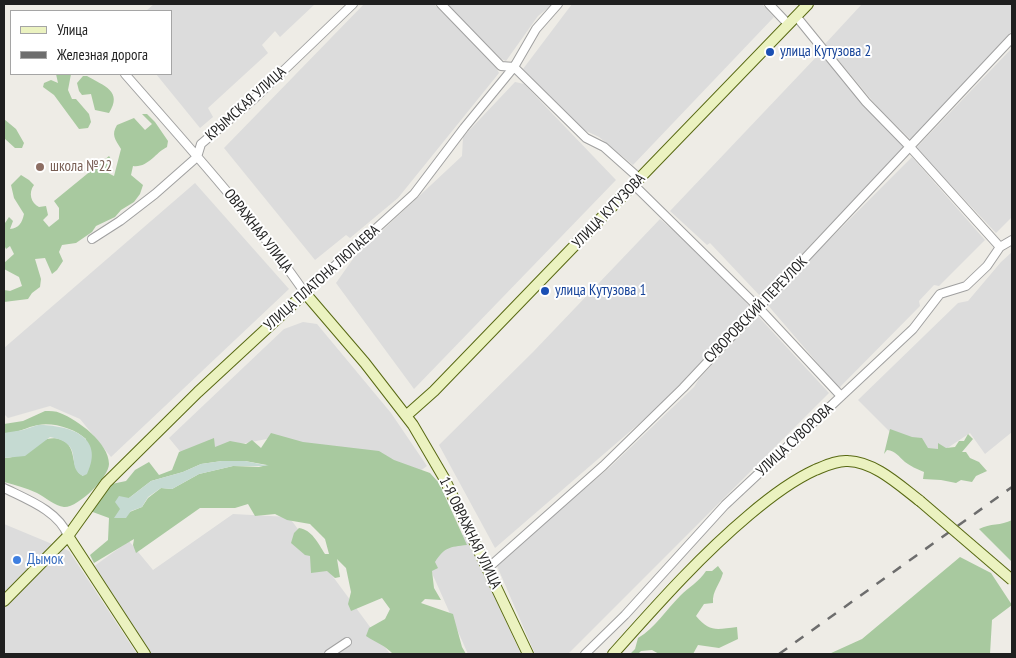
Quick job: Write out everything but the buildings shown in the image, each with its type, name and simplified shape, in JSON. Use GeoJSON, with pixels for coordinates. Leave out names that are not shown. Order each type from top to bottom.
{"type":"FeatureCollection","features":[{"type":"Feature","properties":{"kind":"street","name":"КРЫМСКАЯ УЛИЦА"},"geometry":{"type":"LineString","coordinates":[[92,239],[120,221],[155,194],[197,157],[201,144],[255,98],[353,4]]}},
{"type":"Feature","properties":{"kind":"street"},"geometry":{"type":"LineString","coordinates":[[441,4],[501,66],[514,67],[586,138],[604,147],[841,396]]}},
{"type":"Feature","properties":{"kind":"street","name":"УЛИЦА ПЛАТОНА ЛЮПАЕВА"},"geometry":{"type":"LineString","coordinates":[[4,601],[68,536],[106,483],[198,392],[414,194],[464,128],[514,67],[536,29],[558,4]]}},
{"type":"Feature","properties":{"kind":"street"},"geometry":{"type":"LineString","coordinates":[[769,4],[788,24]]}},
{"type":"Feature","properties":{"kind":"street","name":"УЛИЦА КУТУЗОВА"},"geometry":{"type":"LineString","coordinates":[[406,415],[434,392],[808,4]]}},
{"type":"Feature","properties":{"kind":"street"},"geometry":{"type":"LineString","coordinates":[[796,16],[866,102],[910,147],[1000,247]]}},
{"type":"Feature","properties":{"kind":"street","name":"СУВОРОВСКИЙ ПЕРЕУЛОК"},"geometry":{"type":"LineString","coordinates":[[488,568],[603,466],[683,388],[1012,38]]}},
{"type":"Feature","properties":{"kind":"street","name":"ОВРАЖНАЯ УЛИЦА"},"geometry":{"type":"LineString","coordinates":[[127,75],[236,200],[278,254],[305,293],[365,363],[406,415]]}},
{"type":"Feature","properties":{"kind":"street","name":"УЛИЦА СУВОРОВА"},"geometry":{"type":"LineString","coordinates":[[585,654],[625,615],[725,505],[913,329],[940,294],[966,286],[987,266],[1000,247],[1012,240]]}},
{"type":"Feature","properties":{"kind":"street","name":"1-Я ОВРАЖНАЯ УЛИЦА"},"geometry":{"type":"LineString","coordinates":[[406,415],[444,478],[528,654]]}},
{"type":"Feature","properties":{"kind":"street"},"geometry":{"type":"LineString","coordinates":[[613,654],[706,553],[758,507],[805,475],[828,464],[847,460],[866,464],[892,479],[1012,580]]}},
{"type":"Feature","properties":{"kind":"street"},"geometry":{"type":"LineString","coordinates":[[4,488],[40,506],[64,526],[68,536],[145,654]]}},
{"type":"Feature","properties":{"kind":"street"},"geometry":{"type":"LineString","coordinates":[[329,654],[347,642]]}},
{"type":"Feature","properties":{"kind":"shaded area"},"geometry":{"type":"Polygon","coordinates":[[[154,4],[315,4],[280,37],[275,31],[262,45],[268,53],[208,108],[213,117],[200,128],[157,75],[172,75],[172,10],[147,10],[154,4]]]}},
{"type":"Feature","properties":{"kind":"shaded area"},"geometry":{"type":"Polygon","coordinates":[[[364,4],[434,4],[494,64],[499,73],[398,198],[350,238],[346,235],[315,260],[224,148],[364,4]]]}},
{"type":"Feature","properties":{"kind":"shaded area"},"geometry":{"type":"Polygon","coordinates":[[[445,4],[553,4],[538,16],[506,61],[501,59],[445,4]]]}},
{"type":"Feature","properties":{"kind":"shaded area"},"geometry":{"type":"Polygon","coordinates":[[[572,4],[762,4],[774,17],[633,165],[599,137],[584,130],[523,69],[572,4]]]}},
{"type":"Feature","properties":{"kind":"shaded area"},"geometry":{"type":"Polygon","coordinates":[[[862,4],[1012,4],[1012,31],[911,140],[880,110],[825,44],[862,4]]]}},
{"type":"Feature","properties":{"kind":"shaded area"},"geometry":{"type":"Polygon","coordinates":[[[1012,48],[1012,217],[996,233],[916,148],[1012,48]]]}},
{"type":"Feature","properties":{"kind":"shaded area"},"geometry":{"type":"Polygon","coordinates":[[[820,53],[904,147],[761,297],[710,243],[707,245],[670,211],[820,53]]]}},
{"type":"Feature","properties":{"kind":"shaded area"},"geometry":{"type":"Polygon","coordinates":[[[515,82],[524,84],[616,180],[414,389],[336,283],[355,256],[462,156],[463,137],[515,82]]]}},
{"type":"Feature","properties":{"kind":"shaded area"},"geometry":{"type":"Polygon","coordinates":[[[912,157],[985,240],[939,286],[934,285],[919,301],[920,306],[839,388],[766,303],[912,157]]]}},
{"type":"Feature","properties":{"kind":"shaded area"},"geometry":{"type":"Polygon","coordinates":[[[195,183],[289,289],[111,457],[80,419],[50,406],[8,418],[4,414],[4,348],[195,183]]]}},
{"type":"Feature","properties":{"kind":"shaded area"},"geometry":{"type":"Polygon","coordinates":[[[660,219],[703,256],[752,309],[656,409],[495,548],[439,445],[533,352],[660,219]]]}},
{"type":"Feature","properties":{"kind":"shaded area"},"geometry":{"type":"Polygon","coordinates":[[[1012,252],[1012,432],[985,454],[970,433],[931,459],[892,434],[858,400],[958,303],[968,301],[1001,262],[1012,252]]]}},
{"type":"Feature","properties":{"kind":"shaded area"},"geometry":{"type":"Polygon","coordinates":[[[758,316],[829,393],[568,654],[535,654],[497,566],[507,554],[609,468],[694,387],[699,379],[758,316]]]}},
{"type":"Feature","properties":{"kind":"shaded area"},"geometry":{"type":"Polygon","coordinates":[[[303,322],[317,324],[391,413],[427,466],[416,474],[272,438],[183,455],[169,438],[284,329],[303,322]]]}},
{"type":"Feature","properties":{"kind":"shaded area"},"geometry":{"type":"Polygon","coordinates":[[[233,514],[289,517],[390,654],[151,654],[93,567],[129,541],[153,570],[233,514]]]}},
{"type":"Feature","properties":{"kind":"shaded area"},"geometry":{"type":"Polygon","coordinates":[[[4,524],[69,551],[137,654],[4,654],[4,524]]]}},
{"type":"Feature","properties":{"kind":"shaded area"},"geometry":{"type":"Polygon","coordinates":[[[466,533],[521,654],[468,654],[424,555],[466,533]]]}},
{"type":"Feature","properties":{"kind":"green space"},"geometry":{"type":"Polygon","coordinates":[[[56,75],[71,75],[68,90],[72,99],[76,99],[89,114],[91,122],[88,128],[79,129],[54,95],[43,87],[44,83],[51,80],[58,83],[56,75]]]}},
{"type":"Feature","properties":{"kind":"green space"},"geometry":{"type":"Polygon","coordinates":[[[83,76],[87,76],[105,86],[113,94],[113,106],[109,113],[95,110],[91,94],[82,95],[79,91],[77,83],[83,76]]]}},
{"type":"Feature","properties":{"kind":"green space"},"geometry":{"type":"Polygon","coordinates":[[[142,114],[147,114],[155,122],[168,141],[167,147],[143,165],[133,166],[131,175],[143,185],[140,194],[134,202],[121,210],[115,217],[96,226],[92,232],[76,243],[62,245],[59,252],[63,261],[52,274],[45,258],[35,259],[41,279],[40,287],[28,299],[4,302],[4,290],[10,291],[22,286],[19,277],[4,269],[4,263],[14,254],[10,246],[6,249],[4,245],[4,219],[5,223],[9,217],[13,221],[10,229],[16,228],[20,225],[24,214],[14,198],[11,185],[21,175],[34,185],[31,191],[31,198],[39,207],[46,206],[48,215],[43,220],[49,227],[59,219],[59,208],[54,201],[109,156],[113,162],[107,169],[108,173],[114,176],[121,149],[115,137],[115,128],[117,125],[134,118],[145,130],[152,124],[142,114]]]}},
{"type":"Feature","properties":{"kind":"green space"},"geometry":{"type":"Polygon","coordinates":[[[4,119],[16,129],[24,143],[22,148],[15,148],[4,138],[4,119]]]}},
{"type":"Feature","properties":{"kind":"green space"},"geometry":{"type":"Polygon","coordinates":[[[45,411],[58,412],[75,421],[98,440],[108,456],[108,470],[98,484],[77,503],[70,506],[61,506],[33,491],[4,482],[4,458],[19,454],[40,442],[54,438],[67,443],[72,452],[76,468],[83,476],[86,439],[76,432],[57,425],[44,424],[4,433],[4,424],[23,421],[45,411]]]}},
{"type":"Feature","properties":{"kind":"green space"},"geometry":{"type":"Polygon","coordinates":[[[38,425],[71,430],[87,441],[91,450],[92,461],[87,474],[83,476],[78,472],[75,467],[72,450],[68,445],[61,440],[50,437],[25,456],[4,458],[4,433],[38,425]]]}},
{"type":"Feature","properties":{"kind":"green space"},"geometry":{"type":"Polygon","coordinates":[[[890,429],[912,437],[922,438],[928,448],[938,449],[938,443],[946,448],[955,447],[959,441],[964,441],[968,434],[973,439],[962,452],[966,452],[970,458],[979,462],[987,471],[976,476],[972,482],[961,480],[956,483],[923,479],[924,472],[907,463],[895,453],[887,450],[884,454],[890,429]]]}},
{"type":"Feature","properties":{"kind":"green space"},"geometry":{"type":"Polygon","coordinates":[[[271,433],[303,442],[379,451],[394,460],[430,473],[439,483],[467,545],[448,549],[435,562],[438,568],[432,571],[434,588],[441,600],[425,599],[421,603],[453,614],[462,647],[466,654],[393,654],[384,646],[366,636],[369,628],[385,619],[390,609],[382,598],[351,611],[348,604],[351,592],[346,568],[337,559],[340,577],[335,578],[327,571],[311,573],[310,556],[305,555],[291,543],[294,533],[299,528],[304,529],[314,538],[325,554],[329,554],[325,539],[310,524],[287,520],[275,514],[255,516],[248,504],[235,508],[200,508],[136,553],[133,545],[134,539],[94,563],[90,555],[108,540],[109,518],[90,511],[107,485],[126,481],[135,470],[149,462],[159,475],[172,470],[179,452],[214,438],[215,447],[230,441],[246,444],[252,440],[261,448],[271,433]],[[222,461],[201,464],[183,472],[151,481],[129,498],[115,518],[142,507],[148,498],[161,488],[172,489],[199,474],[233,466],[259,467],[267,465],[245,461],[222,461]]]}},
{"type":"Feature","properties":{"kind":"green space"},"geometry":{"type":"Polygon","coordinates":[[[222,461],[245,461],[269,466],[233,466],[199,474],[172,489],[161,488],[148,497],[142,507],[131,511],[126,518],[114,518],[120,509],[115,502],[119,496],[129,498],[151,481],[183,472],[201,464],[222,461]]]}},
{"type":"Feature","properties":{"kind":"green space"},"geometry":{"type":"Polygon","coordinates":[[[1012,520],[1012,562],[979,529],[1012,520]]]}},
{"type":"Feature","properties":{"kind":"green space"},"geometry":{"type":"Polygon","coordinates":[[[960,557],[991,573],[1012,605],[992,620],[990,654],[829,654],[862,639],[960,557]]]}},
{"type":"Feature","properties":{"kind":"green space"},"geometry":{"type":"Polygon","coordinates":[[[718,566],[723,573],[715,591],[713,603],[704,604],[696,616],[714,629],[737,627],[738,639],[719,648],[698,645],[693,654],[659,654],[652,650],[630,654],[635,649],[638,638],[655,624],[680,596],[706,571],[712,571],[718,566]]]}},
{"type":"Feature","properties":{"kind":"railway"},"geometry":{"type":"LineString","coordinates":[[779,654],[1012,487]]}},
{"type":"Feature","properties":{"kind":"place","name":"улица Кутузова 2"},"geometry":{"type":"Point","coordinates":[770,52]}},
{"type":"Feature","properties":{"kind":"place","name":"школа №22"},"geometry":{"type":"Point","coordinates":[40,167]}},
{"type":"Feature","properties":{"kind":"place","name":"улица Кутузова 1"},"geometry":{"type":"Point","coordinates":[545,291]}},
{"type":"Feature","properties":{"kind":"place","name":"Дымок"},"geometry":{"type":"Point","coordinates":[17,560]}}]}
